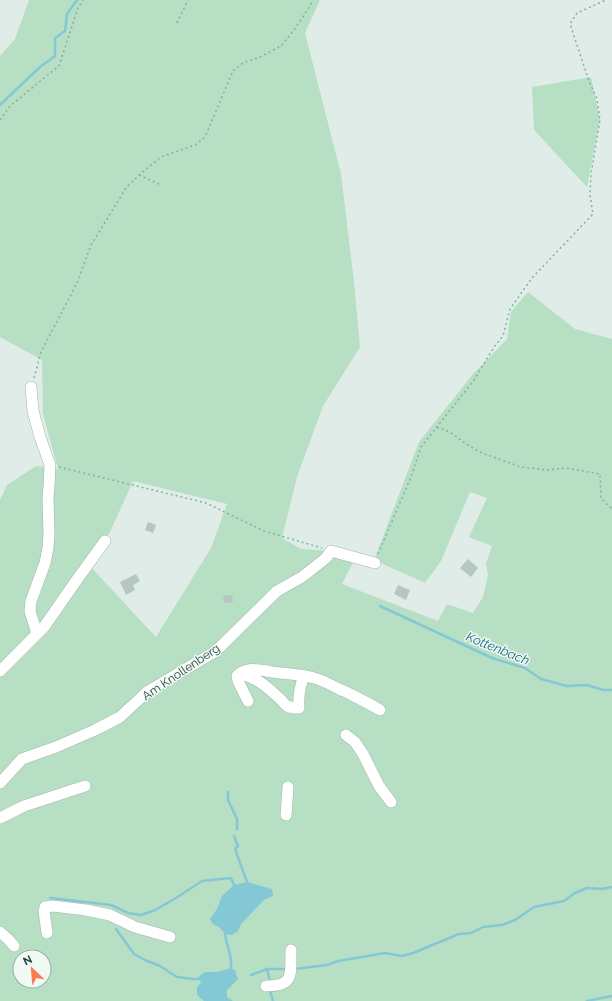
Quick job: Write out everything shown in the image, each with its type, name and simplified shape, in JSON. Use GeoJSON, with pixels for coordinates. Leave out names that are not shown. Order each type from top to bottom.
{"type":"FeatureCollection","features":[{"type":"Feature","properties":{"kind":"lane"},"geometry":{"type":"LineString","coordinates":[[31,387],[33,410],[40,437],[50,465],[48,548],[45,563],[31,601],[30,611],[37,634]]}},
{"type":"Feature","properties":{"kind":"lane"},"geometry":{"type":"LineString","coordinates":[[0,672],[44,627],[104,541]]}},
{"type":"Feature","properties":{"kind":"lane"},"geometry":{"type":"LineString","coordinates":[[331,551],[374,563]]}},
{"type":"Feature","properties":{"kind":"lane","name":"Am Knollenberg"},"geometry":{"type":"LineString","coordinates":[[0,782],[22,759],[56,747],[95,730],[120,716],[147,692],[216,651],[277,591],[302,577],[326,558],[331,551]]}},
{"type":"Feature","properties":{"kind":"lane"},"geometry":{"type":"LineString","coordinates":[[238,674],[248,670],[259,670],[316,678],[380,710]]}},
{"type":"Feature","properties":{"kind":"lane"},"geometry":{"type":"LineString","coordinates":[[238,674],[247,675],[258,681],[286,705],[294,708],[299,708],[299,698],[304,676]]}},
{"type":"Feature","properties":{"kind":"lane"},"geometry":{"type":"LineString","coordinates":[[238,674],[238,681],[248,702]]}},
{"type":"Feature","properties":{"kind":"lane"},"geometry":{"type":"LineString","coordinates":[[346,735],[355,742],[363,754],[379,786],[391,802]]}},
{"type":"Feature","properties":{"kind":"lane"},"geometry":{"type":"LineString","coordinates":[[0,818],[24,806],[85,786]]}},
{"type":"Feature","properties":{"kind":"lane"},"geometry":{"type":"LineString","coordinates":[[286,815],[288,787]]}},
{"type":"Feature","properties":{"kind":"lane"},"geometry":{"type":"LineString","coordinates":[[47,933],[44,911],[45,907],[53,906],[110,914],[135,927],[170,937]]}},
{"type":"Feature","properties":{"kind":"lane"},"geometry":{"type":"LineString","coordinates":[[0,932],[14,946]]}},
{"type":"Feature","properties":{"kind":"lane"},"geometry":{"type":"LineString","coordinates":[[266,986],[277,986],[288,980],[291,974],[290,950]]}},
{"type":"Feature","properties":{"kind":"path"},"geometry":{"type":"LineString","coordinates":[[0,120],[10,106],[59,66],[78,8],[83,0]]}},
{"type":"Feature","properties":{"kind":"path"},"geometry":{"type":"LineString","coordinates":[[177,23],[188,0]]}},
{"type":"Feature","properties":{"kind":"path"},"geometry":{"type":"LineString","coordinates":[[31,387],[41,352],[77,283],[91,245],[126,188],[161,157],[195,145],[205,137],[233,71],[243,63],[260,57],[281,46],[294,30],[313,0]]}},
{"type":"Feature","properties":{"kind":"path"},"geometry":{"type":"LineString","coordinates":[[374,563],[421,447],[474,380],[494,347],[503,336],[510,309],[532,278],[593,214],[590,195],[590,174],[600,120],[597,98],[589,80],[570,24],[577,13],[606,0]]}},
{"type":"Feature","properties":{"kind":"path"},"geometry":{"type":"LineString","coordinates":[[139,175],[161,185]]}},
{"type":"Feature","properties":{"kind":"path"},"geometry":{"type":"LineString","coordinates":[[437,427],[450,432],[466,444],[482,453],[521,467],[547,470],[566,468],[600,474],[601,498],[608,506],[612,508]]}},
{"type":"Feature","properties":{"kind":"path"},"geometry":{"type":"LineString","coordinates":[[50,465],[206,503],[264,531],[331,551]]}},
{"type":"Feature","properties":{"kind":"green space"},"geometry":{"type":"Polygon","coordinates":[[[29,0],[320,0],[305,33],[341,174],[360,347],[323,406],[297,477],[282,538],[301,549],[358,553],[342,584],[438,621],[447,604],[473,613],[483,597],[488,575],[486,564],[492,546],[469,537],[487,498],[470,492],[441,561],[425,583],[374,560],[419,442],[473,374],[507,339],[511,312],[528,292],[575,329],[612,339],[612,1001],[0,1001],[0,500],[7,485],[36,466],[58,469],[43,414],[42,360],[0,337],[0,56],[15,39],[29,0]],[[133,481],[110,532],[87,563],[156,637],[211,548],[227,504],[133,481]]]}},
{"type":"Feature","properties":{"kind":"green space"},"geometry":{"type":"Polygon","coordinates":[[[591,77],[600,119],[587,187],[534,130],[532,87],[591,77]]]}},
{"type":"Feature","properties":{"kind":"water"},"geometry":{"type":"Polygon","coordinates":[[[247,882],[272,889],[273,896],[264,900],[241,924],[238,931],[232,935],[225,934],[219,927],[213,924],[210,919],[217,909],[222,896],[234,885],[247,882]]]}},
{"type":"Feature","properties":{"kind":"water"},"geometry":{"type":"Polygon","coordinates":[[[231,968],[235,970],[238,979],[227,990],[227,997],[233,1001],[204,1001],[197,995],[197,987],[201,983],[199,976],[205,972],[217,972],[231,968]]]}},
{"type":"Feature","properties":{"kind":"building"},"geometry":{"type":"Polygon","coordinates":[[[148,522],[156,525],[153,533],[145,530],[148,522]]]}},
{"type":"Feature","properties":{"kind":"building"},"geometry":{"type":"Polygon","coordinates":[[[468,559],[478,568],[471,577],[460,568],[468,559]]]}},
{"type":"Feature","properties":{"kind":"building"},"geometry":{"type":"Polygon","coordinates":[[[136,574],[140,581],[133,585],[135,590],[126,595],[120,582],[136,574]]]}},
{"type":"Feature","properties":{"kind":"building"},"geometry":{"type":"Polygon","coordinates":[[[398,585],[410,590],[406,600],[394,594],[398,585]]]}},
{"type":"Feature","properties":{"kind":"building"},"geometry":{"type":"Polygon","coordinates":[[[232,595],[233,602],[224,603],[223,596],[232,595]]]}},
{"type":"Feature","properties":{"kind":"waterway"},"geometry":{"type":"LineString","coordinates":[[0,105],[40,67],[55,56],[55,38],[65,31],[67,14],[77,0]]}},
{"type":"Feature","properties":{"kind":"waterway","name":"Kottenbach"},"geometry":{"type":"LineString","coordinates":[[380,606],[492,658],[525,668],[541,679],[567,686],[587,685],[603,690],[612,690]]}},
{"type":"Feature","properties":{"kind":"waterway"},"geometry":{"type":"LineString","coordinates":[[228,792],[228,800],[237,819],[237,829]]}},
{"type":"Feature","properties":{"kind":"waterway"},"geometry":{"type":"LineString","coordinates":[[234,836],[238,846],[235,849],[247,882]]}},
{"type":"Feature","properties":{"kind":"waterway"},"geometry":{"type":"LineString","coordinates":[[50,898],[111,905],[128,913],[141,915],[155,910],[202,881],[231,878],[234,885]]}},
{"type":"Feature","properties":{"kind":"waterway"},"geometry":{"type":"LineString","coordinates":[[294,969],[327,965],[338,961],[385,953],[402,956],[459,934],[471,933],[483,927],[502,925],[515,920],[534,907],[564,901],[575,893],[587,888],[602,889],[612,887]]}},
{"type":"Feature","properties":{"kind":"waterway"},"geometry":{"type":"LineString","coordinates":[[116,929],[134,954],[160,966],[177,977],[199,979]]}},
{"type":"Feature","properties":{"kind":"waterway"},"geometry":{"type":"LineString","coordinates":[[225,934],[230,955],[231,968]]}},
{"type":"Feature","properties":{"kind":"waterway"},"geometry":{"type":"LineString","coordinates":[[267,969],[270,982]]}},
{"type":"Feature","properties":{"kind":"waterway"},"geometry":{"type":"LineString","coordinates":[[251,975],[267,969],[288,969]]}},
{"type":"Feature","properties":{"kind":"waterway"},"geometry":{"type":"LineString","coordinates":[[270,990],[273,1001]]}},
{"type":"Feature","properties":{"kind":"waterway"},"geometry":{"type":"LineString","coordinates":[[587,1001],[612,996]]}}]}
